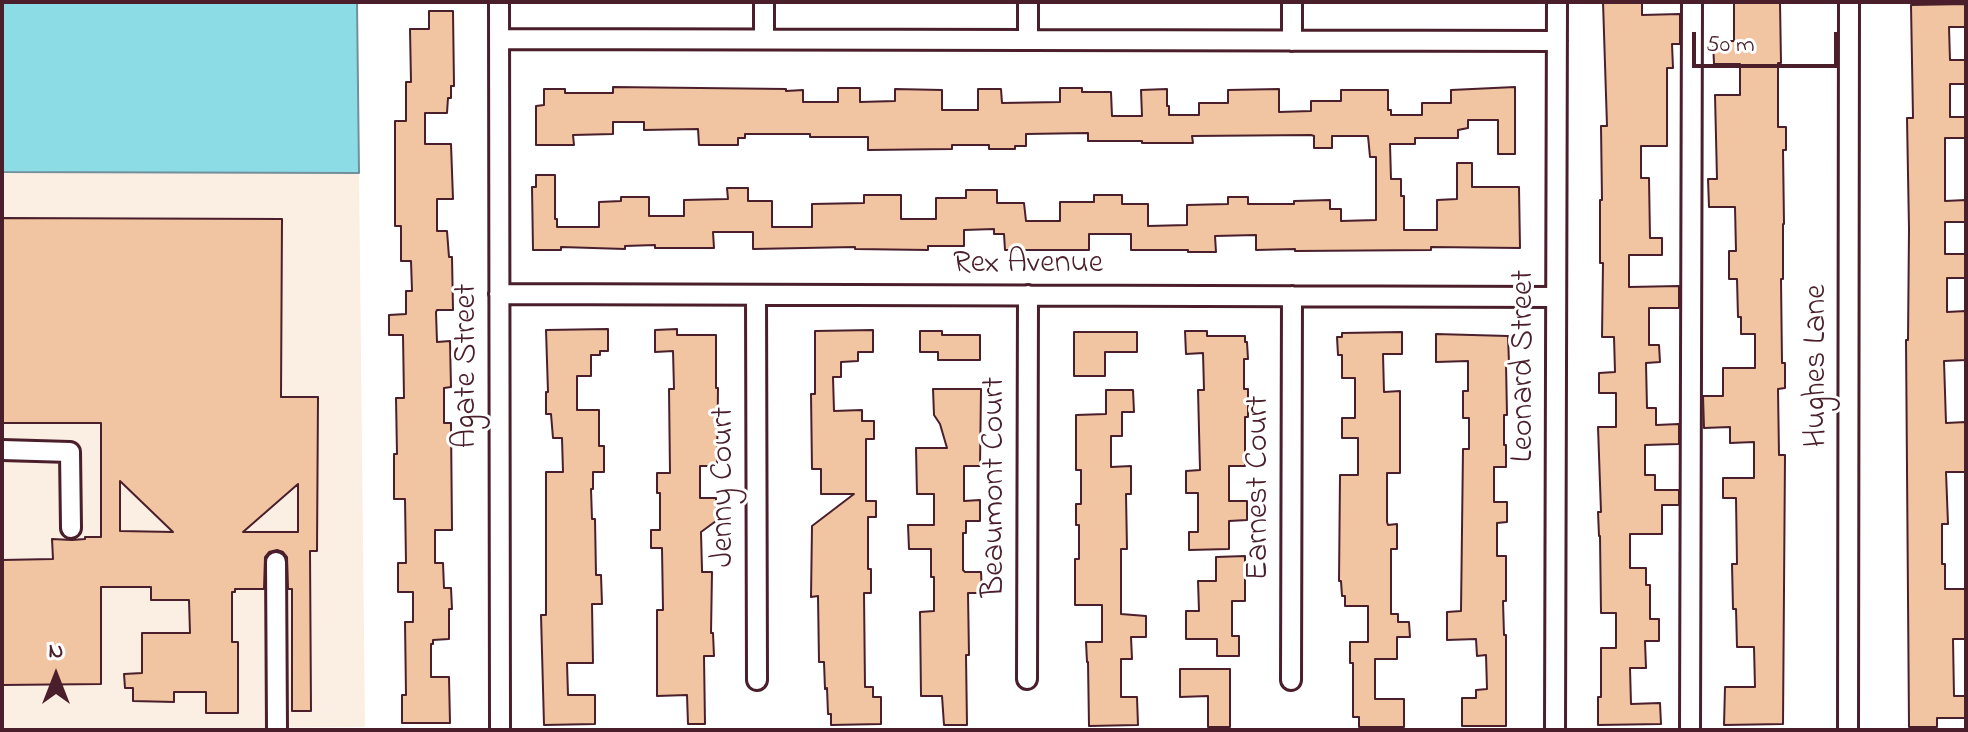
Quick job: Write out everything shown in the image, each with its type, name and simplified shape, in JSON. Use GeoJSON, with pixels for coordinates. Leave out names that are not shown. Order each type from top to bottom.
{"type":"FeatureCollection","features":[{"type":"Feature","properties":{"kind":"street","name":"Agate Street"},"geometry":{"type":"LineString","coordinates":[[499,2],[500,730]]}},
{"type":"Feature","properties":{"kind":"street"},"geometry":{"type":"LineString","coordinates":[[764,2],[764,39]]}},
{"type":"Feature","properties":{"kind":"street"},"geometry":{"type":"LineString","coordinates":[[1028,2],[1028,40]]}},
{"type":"Feature","properties":{"kind":"street"},"geometry":{"type":"LineString","coordinates":[[1292,2],[1292,41]]}},
{"type":"Feature","properties":{"kind":"street","name":"Leonard Street"},"geometry":{"type":"LineString","coordinates":[[1555,730],[1557,2]]}},
{"type":"Feature","properties":{"kind":"street"},"geometry":{"type":"LineString","coordinates":[[1690,730],[1692,2]]}},
{"type":"Feature","properties":{"kind":"street","name":"Hughes Lane"},"geometry":{"type":"LineString","coordinates":[[1848,730],[1849,2]]}},
{"type":"Feature","properties":{"kind":"street"},"geometry":{"type":"LineString","coordinates":[[499,39],[1557,41]]}},
{"type":"Feature","properties":{"kind":"street","name":"Rex Avenue"},"geometry":{"type":"LineString","coordinates":[[499,294],[1556,297]]}},
{"type":"Feature","properties":{"kind":"street","name":"Jenny Court"},"geometry":{"type":"LineString","coordinates":[[756,295],[757,680]]}},
{"type":"Feature","properties":{"kind":"street","name":"Beaumont Court"},"geometry":{"type":"LineString","coordinates":[[1027,679],[1028,295]]}},
{"type":"Feature","properties":{"kind":"street","name":"Earnest Court"},"geometry":{"type":"LineString","coordinates":[[1291,680],[1292,296]]}},
{"type":"Feature","properties":{"kind":"street"},"geometry":{"type":"LineString","coordinates":[[2,450],[70,452],[71,528]]}},
{"type":"Feature","properties":{"kind":"street"},"geometry":{"type":"LineString","coordinates":[[276,562],[277,730]]}},
{"type":"Feature","properties":{"kind":"shaded area"},"geometry":{"type":"Polygon","coordinates":[[[2,172],[359,173],[365,727],[2,730],[2,172]]]}},
{"type":"Feature","properties":{"kind":"water"},"geometry":{"type":"Polygon","coordinates":[[[2,2],[357,2],[359,173],[2,172],[2,2]]]}},
{"type":"Feature","properties":{"kind":"building"},"geometry":{"type":"Polygon","coordinates":[[[1603,2],[1642,2],[1642,15],[1680,14],[1680,44],[1672,44],[1673,68],[1667,68],[1667,146],[1641,146],[1641,178],[1649,178],[1650,238],[1662,238],[1662,255],[1629,255],[1629,287],[1679,286],[1679,308],[1649,308],[1649,345],[1659,345],[1660,362],[1646,363],[1647,408],[1656,408],[1656,425],[1679,424],[1679,444],[1645,445],[1645,475],[1655,475],[1655,490],[1679,490],[1679,505],[1662,505],[1662,534],[1630,534],[1630,568],[1646,568],[1646,585],[1650,585],[1650,619],[1659,619],[1659,641],[1645,641],[1646,668],[1630,668],[1631,704],[1660,703],[1661,724],[1598,725],[1601,648],[1616,648],[1616,613],[1601,613],[1598,512],[1601,512],[1598,427],[1616,427],[1616,393],[1599,393],[1599,373],[1615,372],[1614,337],[1602,337],[1601,126],[1607,126],[1603,2]]]}},
{"type":"Feature","properties":{"kind":"building"},"geometry":{"type":"Polygon","coordinates":[[[1734,2],[1780,2],[1778,127],[1786,127],[1781,279],[1785,388],[1778,389],[1779,455],[1785,455],[1783,724],[1724,725],[1725,687],[1755,687],[1754,647],[1737,647],[1736,609],[1733,609],[1732,564],[1737,564],[1736,498],[1723,498],[1723,478],[1754,478],[1754,442],[1730,443],[1730,427],[1704,428],[1703,396],[1723,396],[1723,368],[1755,368],[1755,334],[1741,334],[1737,279],[1729,279],[1729,251],[1736,251],[1735,207],[1709,207],[1708,179],[1717,179],[1715,95],[1740,95],[1740,64],[1714,64],[1713,41],[1734,41],[1734,2]]]}},
{"type":"Feature","properties":{"kind":"building"},"geometry":{"type":"Polygon","coordinates":[[[1966,4],[1966,27],[1949,27],[1950,60],[1966,60],[1966,84],[1950,84],[1950,117],[1966,117],[1966,138],[1945,138],[1945,201],[1966,200],[1966,222],[1945,222],[1945,254],[1966,254],[1966,278],[1947,278],[1947,312],[1966,311],[1966,360],[1944,361],[1946,423],[1966,422],[1966,472],[1946,472],[1948,524],[1942,524],[1942,564],[1945,564],[1945,589],[1966,589],[1966,639],[1953,639],[1954,696],[1966,696],[1966,718],[1937,718],[1937,727],[1909,727],[1906,340],[1909,229],[1907,118],[1913,118],[1911,5],[1966,4]]]}},
{"type":"Feature","properties":{"kind":"building"},"geometry":{"type":"Polygon","coordinates":[[[429,11],[453,11],[454,86],[451,86],[447,113],[425,113],[425,144],[451,144],[453,199],[437,199],[437,231],[447,231],[449,257],[452,257],[453,310],[436,312],[437,342],[450,341],[451,387],[444,388],[444,423],[451,423],[452,530],[435,530],[435,563],[443,563],[444,588],[451,588],[452,609],[449,609],[449,639],[433,640],[431,644],[431,677],[449,677],[450,723],[402,723],[402,695],[406,695],[405,622],[413,622],[413,592],[398,592],[398,563],[406,563],[405,499],[394,499],[396,398],[404,398],[403,335],[389,335],[389,315],[406,314],[406,291],[412,291],[411,261],[401,261],[401,226],[395,226],[395,121],[406,121],[406,82],[411,82],[410,29],[429,29],[429,11]]]}},
{"type":"Feature","properties":{"kind":"building"},"geometry":{"type":"Polygon","coordinates":[[[613,87],[803,90],[803,102],[838,102],[838,88],[860,88],[860,102],[895,101],[895,89],[942,90],[942,110],[978,110],[978,89],[1001,89],[1002,103],[1060,102],[1060,88],[1082,88],[1082,92],[1111,92],[1112,116],[1142,116],[1141,90],[1167,89],[1169,115],[1199,115],[1199,103],[1228,103],[1228,90],[1279,89],[1279,112],[1311,111],[1311,101],[1341,101],[1341,90],[1388,90],[1391,115],[1422,115],[1422,103],[1451,103],[1451,90],[1515,87],[1515,154],[1498,154],[1498,120],[1468,120],[1468,128],[1458,130],[1458,138],[1415,138],[1415,144],[1390,144],[1391,179],[1401,179],[1404,230],[1437,230],[1437,200],[1457,199],[1457,163],[1472,163],[1472,187],[1519,187],[1520,248],[1256,250],[1256,235],[1215,236],[1216,252],[1188,252],[1131,250],[1131,234],[1089,234],[1089,250],[1005,250],[1004,234],[994,234],[994,229],[964,230],[964,246],[928,246],[928,250],[855,247],[753,249],[753,232],[713,232],[714,248],[655,248],[655,245],[625,246],[625,249],[561,247],[561,250],[533,250],[532,187],[536,187],[536,175],[555,175],[557,227],[599,227],[599,202],[621,201],[621,197],[649,197],[649,216],[684,216],[684,200],[728,199],[727,188],[748,188],[748,201],[772,201],[772,227],[812,227],[812,204],[864,203],[864,195],[901,195],[901,219],[936,219],[936,198],[966,198],[966,190],[997,190],[997,203],[1024,203],[1026,221],[1060,221],[1060,202],[1094,202],[1094,195],[1122,195],[1122,204],[1148,204],[1148,226],[1187,225],[1187,205],[1228,204],[1228,197],[1248,197],[1248,204],[1330,200],[1330,209],[1341,209],[1341,221],[1376,220],[1376,157],[1370,157],[1368,136],[1332,136],[1332,148],[1314,148],[1314,136],[1311,135],[1192,136],[1193,143],[1142,143],[1088,141],[1088,133],[1026,134],[1026,146],[1015,146],[1015,149],[952,145],[952,149],[868,150],[868,137],[810,137],[810,134],[745,134],[745,138],[738,138],[738,145],[699,145],[698,129],[644,130],[644,122],[613,122],[613,134],[573,135],[574,145],[536,145],[536,106],[544,105],[544,89],[565,89],[565,93],[613,93],[613,87]]]}},
{"type":"Feature","properties":{"kind":"building"},"geometry":{"type":"Polygon","coordinates":[[[2,218],[282,219],[281,397],[318,397],[317,551],[310,551],[311,711],[292,711],[292,589],[288,589],[287,557],[277,550],[265,557],[264,589],[235,589],[232,592],[232,642],[238,642],[238,713],[206,713],[206,692],[174,692],[174,702],[133,701],[133,688],[125,688],[124,674],[142,673],[142,633],[190,633],[189,600],[151,600],[151,587],[101,587],[101,684],[2,685],[2,560],[53,559],[52,539],[101,537],[101,423],[2,423],[2,218]],[[120,481],[120,531],[173,532],[120,481]],[[298,484],[243,532],[298,532],[298,484]]]}},
{"type":"Feature","properties":{"kind":"building"},"geometry":{"type":"Polygon","coordinates":[[[608,329],[608,351],[591,355],[591,376],[577,376],[577,410],[599,410],[599,446],[604,446],[604,472],[593,472],[591,489],[596,575],[601,575],[602,604],[592,604],[593,663],[567,663],[568,695],[595,695],[595,724],[544,725],[541,615],[546,615],[546,472],[563,472],[562,438],[553,438],[551,414],[546,414],[546,330],[608,329]]]}},
{"type":"Feature","properties":{"kind":"building"},"geometry":{"type":"Polygon","coordinates":[[[677,329],[677,335],[716,335],[717,466],[700,466],[700,498],[716,498],[716,521],[701,532],[702,572],[712,572],[711,633],[714,656],[704,656],[705,724],[688,724],[687,695],[657,696],[657,610],[663,610],[662,548],[651,548],[651,530],[660,530],[657,473],[670,473],[669,389],[674,389],[673,351],[655,352],[655,330],[677,329]]]}},
{"type":"Feature","properties":{"kind":"building"},"geometry":{"type":"Polygon","coordinates":[[[873,330],[873,352],[858,352],[858,361],[841,362],[841,377],[833,377],[834,411],[862,410],[862,421],[874,421],[874,439],[866,439],[866,501],[876,501],[876,517],[868,517],[871,593],[864,593],[865,687],[873,687],[873,697],[881,697],[881,724],[831,725],[824,662],[819,662],[818,596],[811,597],[812,526],[854,494],[821,494],[821,469],[812,469],[811,394],[815,394],[815,331],[873,330]]]}},
{"type":"Feature","properties":{"kind":"building"},"geometry":{"type":"Polygon","coordinates":[[[920,331],[942,331],[942,335],[980,335],[980,360],[938,360],[938,352],[920,352],[920,331]]]}},
{"type":"Feature","properties":{"kind":"building"},"geometry":{"type":"Polygon","coordinates":[[[1185,331],[1207,331],[1207,336],[1245,336],[1247,342],[1248,359],[1244,359],[1244,389],[1248,389],[1245,466],[1229,466],[1229,501],[1247,501],[1247,520],[1229,521],[1229,549],[1189,550],[1189,532],[1198,532],[1198,493],[1186,493],[1186,471],[1200,470],[1198,390],[1204,390],[1203,353],[1186,354],[1185,331]]]}},
{"type":"Feature","properties":{"kind":"building"},"geometry":{"type":"Polygon","coordinates":[[[1074,332],[1137,332],[1137,352],[1105,352],[1105,376],[1074,376],[1074,332]]]}},
{"type":"Feature","properties":{"kind":"building"},"geometry":{"type":"Polygon","coordinates":[[[1402,332],[1402,354],[1383,354],[1384,392],[1400,391],[1400,473],[1387,473],[1387,522],[1388,525],[1397,524],[1397,549],[1391,549],[1391,614],[1398,614],[1398,622],[1409,622],[1410,637],[1397,637],[1397,659],[1375,659],[1375,699],[1404,699],[1404,727],[1359,727],[1359,717],[1353,717],[1350,642],[1368,642],[1368,606],[1345,606],[1339,581],[1340,475],[1358,475],[1358,438],[1342,438],[1342,418],[1355,418],[1355,378],[1342,378],[1342,355],[1338,355],[1337,337],[1342,337],[1342,333],[1402,332]]]}},
{"type":"Feature","properties":{"kind":"building"},"geometry":{"type":"Polygon","coordinates":[[[1436,334],[1508,336],[1507,415],[1504,415],[1506,467],[1494,467],[1494,502],[1507,502],[1507,522],[1497,523],[1497,556],[1506,556],[1506,601],[1503,601],[1506,726],[1462,726],[1462,698],[1476,698],[1476,690],[1487,689],[1486,655],[1477,656],[1476,639],[1447,640],[1447,612],[1461,611],[1463,449],[1469,449],[1469,418],[1463,418],[1463,391],[1468,391],[1468,361],[1436,362],[1436,334]]]}},
{"type":"Feature","properties":{"kind":"building"},"geometry":{"type":"Polygon","coordinates":[[[933,389],[981,389],[980,466],[964,466],[964,501],[980,500],[980,521],[966,521],[963,570],[981,572],[982,593],[968,593],[967,725],[944,725],[942,696],[921,696],[920,612],[934,611],[934,577],[931,577],[931,549],[909,549],[908,525],[934,525],[934,494],[917,494],[916,448],[947,448],[934,415],[933,389]]]}},
{"type":"Feature","properties":{"kind":"building"},"geometry":{"type":"Polygon","coordinates":[[[1106,390],[1133,390],[1134,412],[1122,412],[1122,436],[1111,436],[1111,467],[1131,466],[1131,494],[1126,494],[1127,549],[1121,549],[1121,614],[1146,616],[1146,637],[1131,637],[1132,659],[1121,659],[1121,697],[1137,697],[1138,725],[1089,726],[1086,642],[1102,642],[1102,605],[1075,605],[1075,559],[1079,559],[1076,504],[1081,504],[1081,470],[1076,470],[1076,415],[1106,414],[1106,390]]]}},
{"type":"Feature","properties":{"kind":"building"},"geometry":{"type":"Polygon","coordinates":[[[1245,556],[1245,601],[1232,601],[1232,636],[1239,636],[1239,656],[1217,656],[1217,639],[1186,639],[1186,611],[1199,611],[1198,581],[1216,581],[1216,557],[1245,556]]]}},
{"type":"Feature","properties":{"kind":"building"},"geometry":{"type":"Polygon","coordinates":[[[1180,669],[1230,669],[1230,727],[1208,727],[1208,696],[1180,697],[1180,669]]]}}]}
